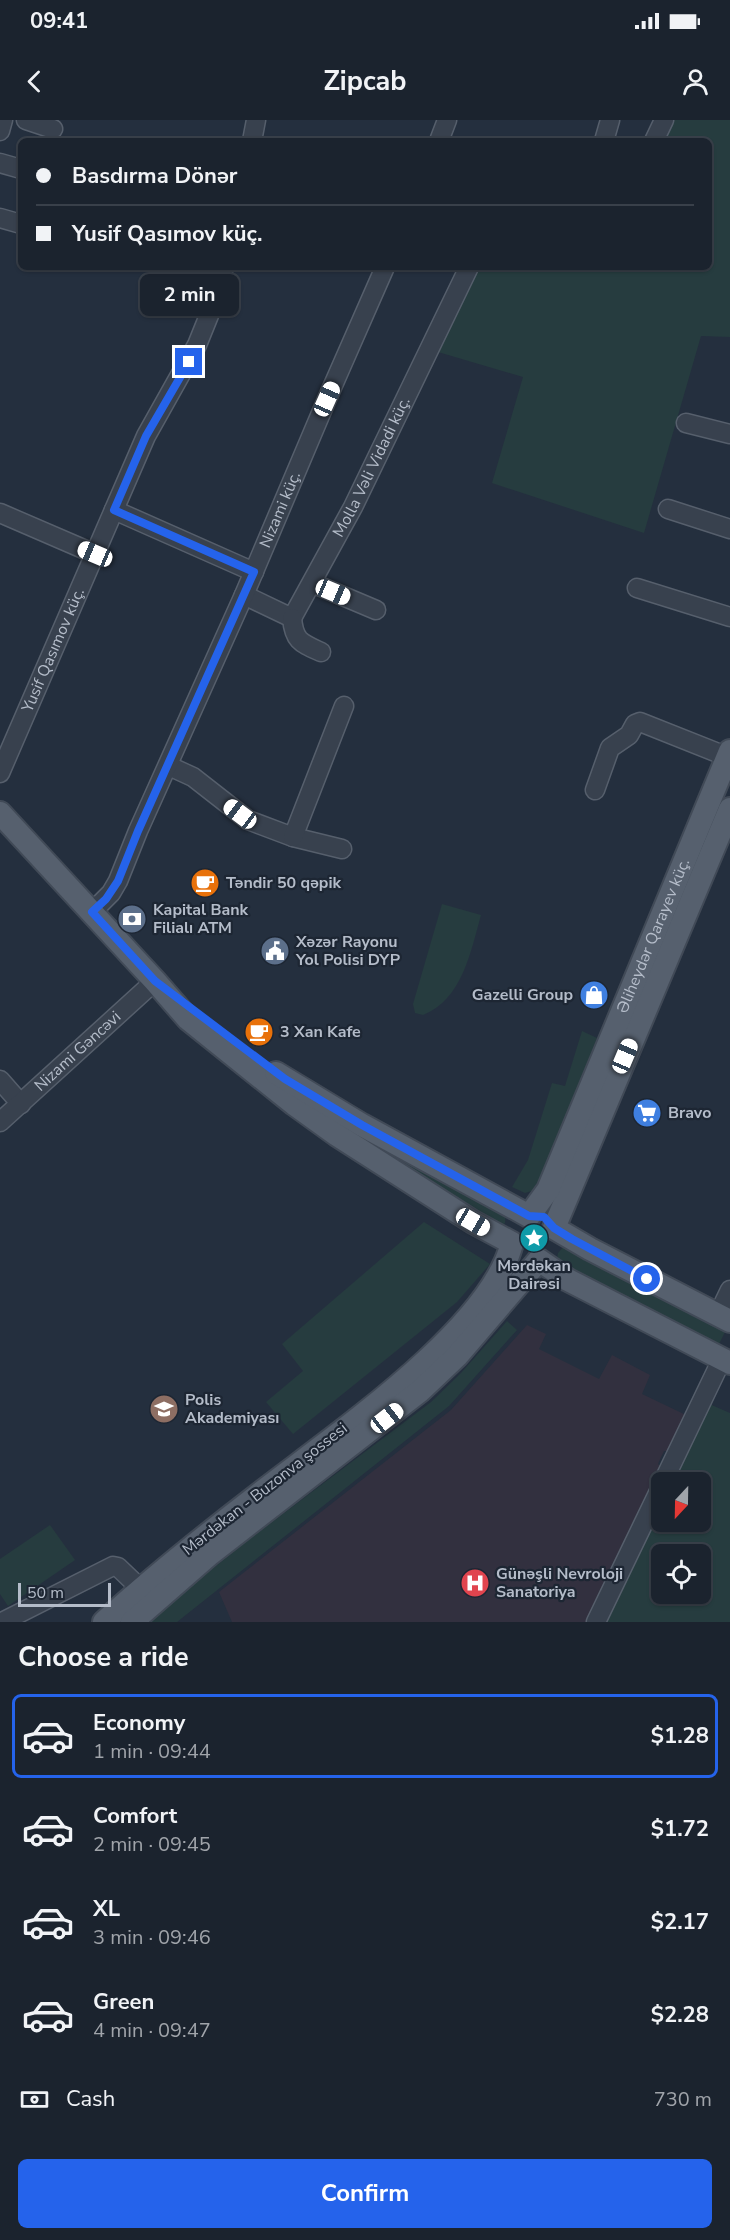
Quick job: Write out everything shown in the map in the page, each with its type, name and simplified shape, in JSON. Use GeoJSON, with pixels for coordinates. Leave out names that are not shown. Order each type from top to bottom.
{"type":"FeatureCollection","features":[{"type":"Feature","properties":{"kind":"main road","name":"Əliheydər Qarayev küç."},"geometry":{"type":"LineString","coordinates":[[554,1228],[729,754]]}},
{"type":"Feature","properties":{"kind":"main road"},"geometry":{"type":"LineString","coordinates":[[0,813],[188,1019],[310,1116],[428,1194],[512,1243],[519,1255],[539,1260],[568,1280],[728,1356]]}},
{"type":"Feature","properties":{"kind":"main road","name":"Əliheydər Qarayev küç."},"geometry":{"type":"LineString","coordinates":[[529,1216],[546,1195],[729,814]]}},
{"type":"Feature","properties":{"kind":"main road"},"geometry":{"type":"LineString","coordinates":[[155,981],[303,1091],[529,1216]]}},
{"type":"Feature","properties":{"kind":"main road"},"geometry":{"type":"LineString","coordinates":[[512,1243],[513,1229],[522,1218],[544,1217],[554,1228],[590,1249],[724,1318]]}},
{"type":"Feature","properties":{"kind":"main road"},"geometry":{"type":"LineString","coordinates":[[132,1622],[151,1593],[210,1554],[420,1390],[457,1356],[539,1260],[554,1248],[556,1241],[554,1228]]}},
{"type":"Feature","properties":{"kind":"main road","name":"Mərdəkan - Buzonva şossesi"},"geometry":{"type":"LineString","coordinates":[[104,1622],[151,1593],[199,1540],[387,1394],[442,1345],[493,1285],[512,1243]]}},
{"type":"Feature","properties":{"kind":"street"},"geometry":{"type":"LineString","coordinates":[[0,131],[3,120]]}},
{"type":"Feature","properties":{"kind":"street"},"geometry":{"type":"LineString","coordinates":[[26,120],[52,129]]}},
{"type":"Feature","properties":{"kind":"street"},"geometry":{"type":"LineString","coordinates":[[253,138],[256,120]]}},
{"type":"Feature","properties":{"kind":"street"},"geometry":{"type":"LineString","coordinates":[[440,138],[447,120]]}},
{"type":"Feature","properties":{"kind":"street"},"geometry":{"type":"LineString","coordinates":[[605,138],[610,120]]}},
{"type":"Feature","properties":{"kind":"street"},"geometry":{"type":"LineString","coordinates":[[655,138],[664,120]]}},
{"type":"Feature","properties":{"kind":"street"},"geometry":{"type":"LineString","coordinates":[[0,163],[18,168]]}},
{"type":"Feature","properties":{"kind":"street"},"geometry":{"type":"LineString","coordinates":[[0,218],[18,223]]}},
{"type":"Feature","properties":{"kind":"street"},"geometry":{"type":"LineString","coordinates":[[200,270],[223,273]]}},
{"type":"Feature","properties":{"kind":"street","name":"Nizami küç."},"geometry":{"type":"LineString","coordinates":[[92,912],[115,888],[384,270]]}},
{"type":"Feature","properties":{"kind":"street","name":"Molla Vəli Vidadi küç."},"geometry":{"type":"LineString","coordinates":[[292,618],[354,507],[468,270]]}},
{"type":"Feature","properties":{"kind":"street","name":"Yusif Qasımov küç."},"geometry":{"type":"LineString","coordinates":[[0,773],[146,436],[197,345],[211,312],[223,273]]}},
{"type":"Feature","properties":{"kind":"street"},"geometry":{"type":"LineString","coordinates":[[686,423],[730,434]]}},
{"type":"Feature","properties":{"kind":"street"},"geometry":{"type":"LineString","coordinates":[[668,509],[730,529]]}},
{"type":"Feature","properties":{"kind":"street"},"geometry":{"type":"LineString","coordinates":[[114,510],[254,572]]}},
{"type":"Feature","properties":{"kind":"street"},"geometry":{"type":"LineString","coordinates":[[0,513],[95,554]]}},
{"type":"Feature","properties":{"kind":"street"},"geometry":{"type":"LineString","coordinates":[[312,583],[375,609]]}},
{"type":"Feature","properties":{"kind":"street"},"geometry":{"type":"LineString","coordinates":[[637,588],[730,617]]}},
{"type":"Feature","properties":{"kind":"street"},"geometry":{"type":"LineString","coordinates":[[244,595],[292,618],[294,634],[298,639],[321,652]]}},
{"type":"Feature","properties":{"kind":"street"},"geometry":{"type":"LineString","coordinates":[[293,837],[344,706]]}},
{"type":"Feature","properties":{"kind":"street"},"geometry":{"type":"LineString","coordinates":[[595,790],[610,748],[630,735],[635,724],[640,723],[729,754]]}},
{"type":"Feature","properties":{"kind":"street"},"geometry":{"type":"LineString","coordinates":[[169,766],[193,777],[248,820],[293,837],[342,849]]}},
{"type":"Feature","properties":{"kind":"street","name":"Nizami Gəncəvi"},"geometry":{"type":"LineString","coordinates":[[0,1122],[155,981]]}},
{"type":"Feature","properties":{"kind":"street"},"geometry":{"type":"LineString","coordinates":[[0,1080],[21,1104]]}},
{"type":"Feature","properties":{"kind":"street"},"geometry":{"type":"LineString","coordinates":[[724,1318],[730,1290]]}},
{"type":"Feature","properties":{"kind":"street"},"geometry":{"type":"LineString","coordinates":[[668,1472],[728,1356]]}},
{"type":"Feature","properties":{"kind":"street"},"geometry":{"type":"LineString","coordinates":[[596,1622],[651,1507]]}},
{"type":"Feature","properties":{"kind":"street"},"geometry":{"type":"LineString","coordinates":[[2,1622],[113,1566],[118,1567],[151,1593]]}},
{"type":"Feature","properties":{"kind":"shaded area"},"geometry":{"type":"Polygon","coordinates":[[[527,1325],[546,1334],[539,1349],[599,1379],[612,1355],[650,1375],[642,1394],[688,1416],[672,1451],[664,1451],[661,1457],[658,1464],[664,1469],[663,1472],[651,1472],[651,1496],[589,1622],[232,1622],[219,1592],[451,1410],[527,1325]]]}},
{"type":"Feature","properties":{"kind":"green space"},"geometry":{"type":"Polygon","coordinates":[[[672,120],[730,120],[730,337],[701,336],[644,533],[492,483],[523,377],[438,352],[477,270],[712,270],[712,138],[663,138],[672,120]]]}},
{"type":"Feature","properties":{"kind":"green space"},"geometry":{"type":"Polygon","coordinates":[[[442,904],[481,915],[469,959],[456,986],[436,1008],[423,1015],[415,1013],[413,1004],[442,904]]]}},
{"type":"Feature","properties":{"kind":"green space"},"geometry":{"type":"Polygon","coordinates":[[[582,1031],[597,1038],[538,1189],[525,1193],[512,1187],[528,1160],[552,1083],[565,1086],[582,1031]]]}},
{"type":"Feature","properties":{"kind":"green space"},"geometry":{"type":"Polygon","coordinates":[[[315,1111],[506,1213],[505,1223],[499,1228],[315,1111]]]}},
{"type":"Feature","properties":{"kind":"green space"},"geometry":{"type":"Polygon","coordinates":[[[424,1222],[490,1264],[457,1302],[293,1434],[266,1402],[303,1371],[282,1344],[424,1222]]]}},
{"type":"Feature","properties":{"kind":"green space","name":"Mərdəkan Dairəsi"},"geometry":{"type":"Polygon","coordinates":[[[534,1227],[541,1230],[544,1237],[541,1244],[534,1247],[527,1244],[524,1237],[527,1230],[534,1227]]]}},
{"type":"Feature","properties":{"kind":"green space"},"geometry":{"type":"Polygon","coordinates":[[[565,1245],[727,1328],[717,1348],[556,1264],[558,1253],[565,1245]]]}},
{"type":"Feature","properties":{"kind":"green space"},"geometry":{"type":"Polygon","coordinates":[[[507,1321],[517,1330],[449,1406],[177,1622],[151,1622],[177,1597],[247,1541],[431,1402],[461,1373],[507,1321]]]}},
{"type":"Feature","properties":{"kind":"green space"},"geometry":{"type":"Polygon","coordinates":[[[707,1403],[730,1413],[730,1622],[604,1622],[651,1521],[651,1532],[711,1532],[711,1472],[675,1472],[707,1403]]]}},
{"type":"Feature","properties":{"kind":"green space"},"geometry":{"type":"Polygon","coordinates":[[[50,1525],[75,1560],[8,1606],[0,1594],[0,1559],[50,1525]]]}},
{"type":"Feature","properties":{"kind":"place","name":"Təndir 50 qəpik"},"geometry":{"type":"Point","coordinates":[205,883]}},
{"type":"Feature","properties":{"kind":"place","name":"Kapital Bank Filialı ATM"},"geometry":{"type":"Point","coordinates":[132,919]}},
{"type":"Feature","properties":{"kind":"place","name":"Xəzər Rayonu Yol Polisi DYP"},"geometry":{"type":"Point","coordinates":[275,951]}},
{"type":"Feature","properties":{"kind":"place","name":"Gazelli Group"},"geometry":{"type":"Point","coordinates":[594,995]}},
{"type":"Feature","properties":{"kind":"place","name":"3 Xan Kafe"},"geometry":{"type":"Point","coordinates":[259,1032]}},
{"type":"Feature","properties":{"kind":"place","name":"Bravo"},"geometry":{"type":"Point","coordinates":[647,1113]}},
{"type":"Feature","properties":{"kind":"place","name":"Mərdəkan Dairəsi"},"geometry":{"type":"Point","coordinates":[534,1238]}},
{"type":"Feature","properties":{"kind":"place","name":"Polis Akademiyası"},"geometry":{"type":"Point","coordinates":[164,1409]}},
{"type":"Feature","properties":{"kind":"place","name":"Günəşli Nevroloji Sanatoriya"},"geometry":{"type":"Point","coordinates":[475,1583]}},
{"type":"Feature","properties":{"kind":"route"},"geometry":{"type":"LineString","coordinates":[[189,362],[146,436],[114,510],[254,572],[138,831],[115,888],[92,912],[155,981],[303,1091],[529,1216],[544,1217],[554,1228],[572,1239],[647,1279]]}}]}
